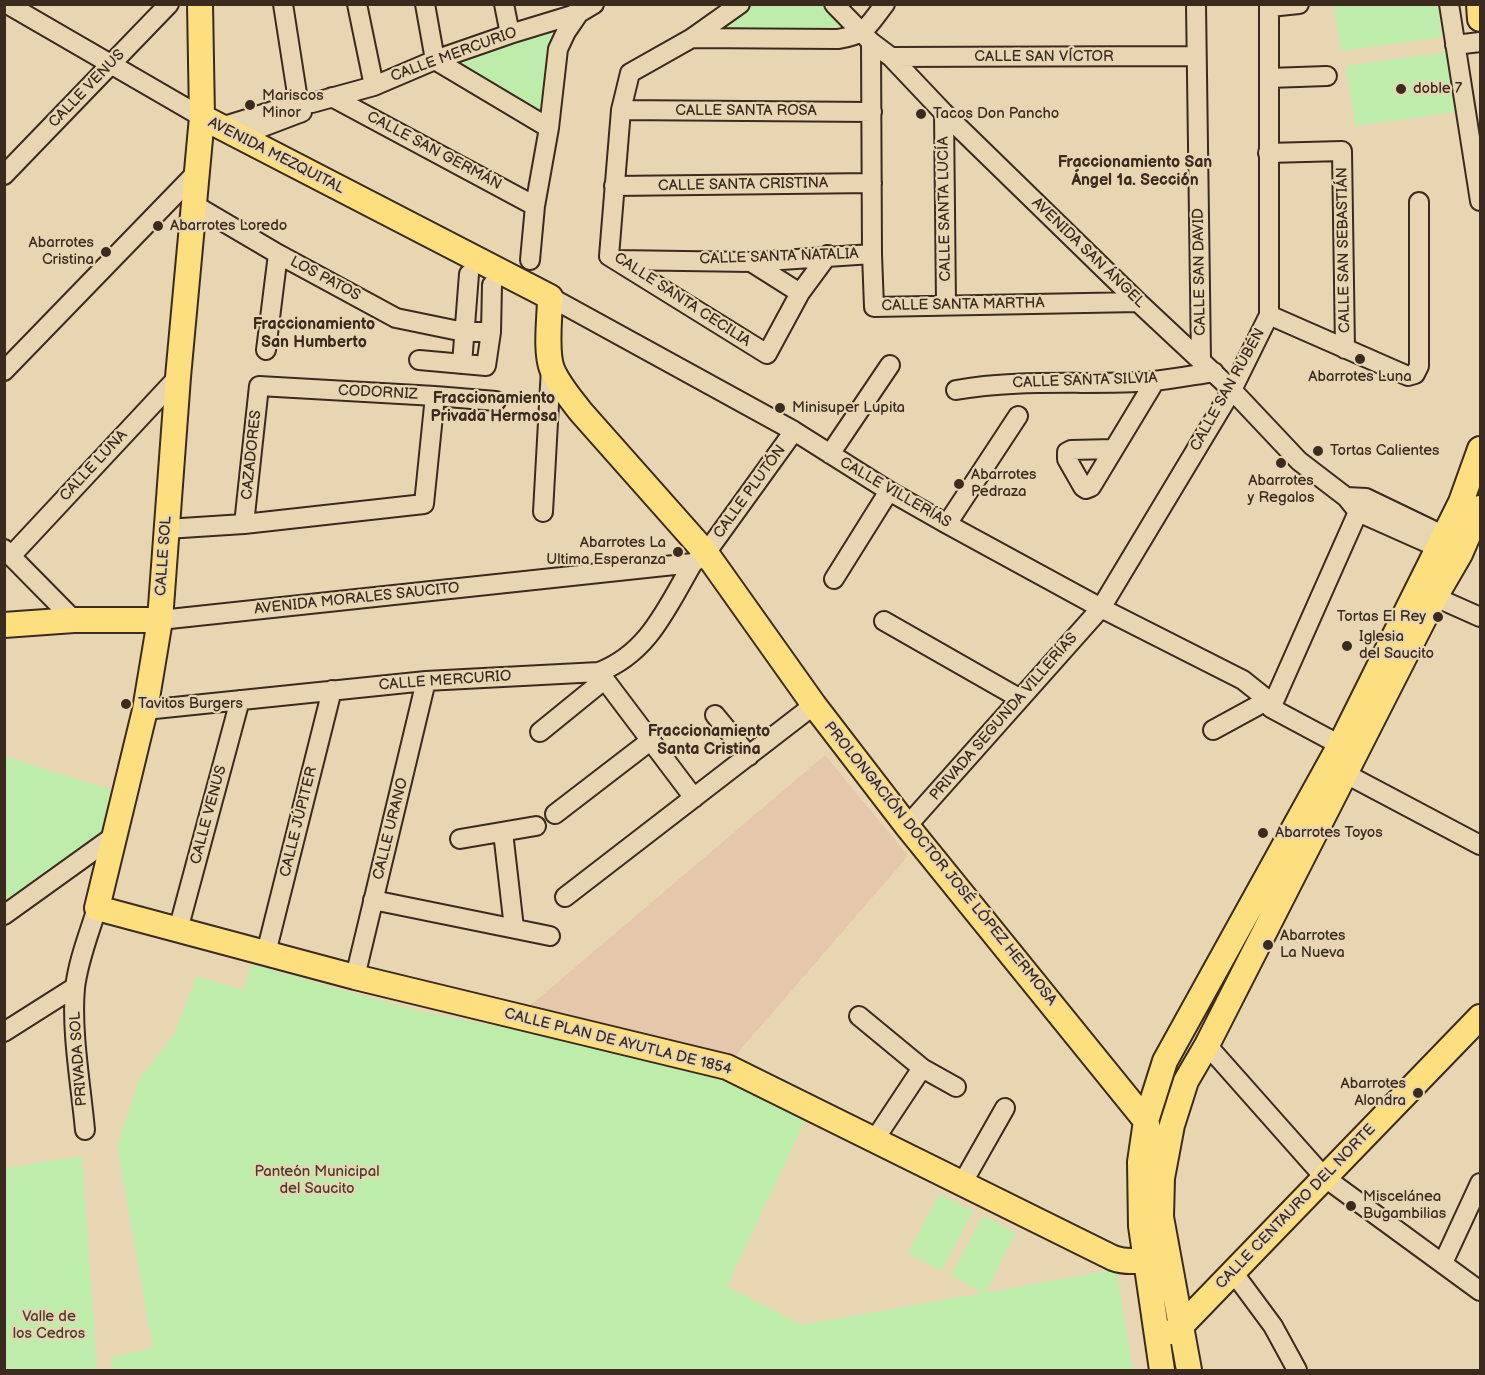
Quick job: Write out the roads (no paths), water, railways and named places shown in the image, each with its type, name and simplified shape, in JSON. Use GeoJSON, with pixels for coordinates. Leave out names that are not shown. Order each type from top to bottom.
{"type":"FeatureCollection","features":[{"type":"Feature","properties":{"kind":"main road","name":"CALLE SOL"},"geometry":{"type":"LineString","coordinates":[[97,908],[145,710],[160,620],[196,173],[221,127],[200,4]]}},
{"type":"Feature","properties":{"kind":"main road"},"geometry":{"type":"LineString","coordinates":[[1479,4],[1480,19]]}},
{"type":"Feature","properties":{"kind":"main road","name":"AVENIDA MEZQUITAL"},"geometry":{"type":"LineString","coordinates":[[221,127],[550,297]]}},
{"type":"Feature","properties":{"kind":"main road"},"geometry":{"type":"LineString","coordinates":[[550,297],[549,354],[551,368]]}},
{"type":"Feature","properties":{"kind":"main road","name":"PROLONGACIÓN DOCTOR JOSÉ LÓPEZ HERMOSA"},"geometry":{"type":"LineString","coordinates":[[551,368],[581,412],[699,558],[907,826],[1146,1121],[1162,1178]]}},
{"type":"Feature","properties":{"kind":"main road"},"geometry":{"type":"LineString","coordinates":[[1189,1371],[1182,1326],[1162,1264],[1141,1226],[1140,1162],[1146,1121],[1165,1061],[1340,745],[1461,544],[1461,502],[1480,449]]}},
{"type":"Feature","properties":{"kind":"main road"},"geometry":{"type":"LineString","coordinates":[[1162,1371],[1158,1342],[1162,1264],[1162,1178],[1172,1125],[1186,1081],[1207,1045],[1480,508]]}},
{"type":"Feature","properties":{"kind":"main road","name":"AVENIDA MORALES SAUCITO"},"geometry":{"type":"LineString","coordinates":[[4,625],[74,620],[160,620]]}},
{"type":"Feature","properties":{"kind":"main road","name":"CALLE PLAN DE AYUTLA DE 1854"},"geometry":{"type":"LineString","coordinates":[[97,908],[355,977],[727,1067],[1113,1258],[1123,1262],[1162,1264],[1203,1287],[1226,1280]]}},
{"type":"Feature","properties":{"kind":"main road","name":"CALLE CENTAURO DEL NORTE"},"geometry":{"type":"LineString","coordinates":[[1158,1342],[1182,1326],[1480,1017]]}},
{"type":"Feature","properties":{"kind":"street","name":"AVENIDA MEZQUITAL"},"geometry":{"type":"LineString","coordinates":[[7,4],[221,127]]}},
{"type":"Feature","properties":{"kind":"street","name":"CALLE VENUS"},"geometry":{"type":"LineString","coordinates":[[4,175],[169,4]]}},
{"type":"Feature","properties":{"kind":"street"},"geometry":{"type":"LineString","coordinates":[[283,4],[303,106]]}},
{"type":"Feature","properties":{"kind":"street"},"geometry":{"type":"LineString","coordinates":[[357,4],[374,86]]}},
{"type":"Feature","properties":{"kind":"street"},"geometry":{"type":"LineString","coordinates":[[425,4],[435,60],[549,128]]}},
{"type":"Feature","properties":{"kind":"street"},"geometry":{"type":"LineString","coordinates":[[504,4],[510,34]]}},
{"type":"Feature","properties":{"kind":"street","name":"CALLE SANTA CECILIA"},"geometry":{"type":"LineString","coordinates":[[740,4],[692,38],[630,73],[621,110],[609,256],[767,354],[800,294],[828,255]]}},
{"type":"Feature","properties":{"kind":"street","name":"AVENIDA SAN ÁNGEL"},"geometry":{"type":"LineString","coordinates":[[834,4],[891,57],[944,113],[1138,302],[1232,390],[1299,461],[1346,497],[1358,512],[1461,544]]}},
{"type":"Feature","properties":{"kind":"street"},"geometry":{"type":"LineString","coordinates":[[692,38],[838,39],[867,37],[885,4]]}},
{"type":"Feature","properties":{"kind":"street","name":"CALLE SAN DAVID"},"geometry":{"type":"LineString","coordinates":[[1196,4],[1207,366]]}},
{"type":"Feature","properties":{"kind":"street"},"geometry":{"type":"LineString","coordinates":[[1269,6],[1299,4]]}},
{"type":"Feature","properties":{"kind":"street"},"geometry":{"type":"LineString","coordinates":[[1449,4],[1455,45],[1475,136],[1480,201]]}},
{"type":"Feature","properties":{"kind":"street","name":"CALLE SAN RUBÉN"},"geometry":{"type":"LineString","coordinates":[[1101,608],[1232,390],[1269,315],[1269,6]]}},
{"type":"Feature","properties":{"kind":"street","name":"CALLE MERCURIO"},"geometry":{"type":"LineString","coordinates":[[221,127],[374,86],[435,60],[583,7]]}},
{"type":"Feature","properties":{"kind":"street"},"geometry":{"type":"LineString","coordinates":[[530,260],[558,49],[566,32],[583,7]]}},
{"type":"Feature","properties":{"kind":"street","name":"CALLE SANTA MARTHA"},"geometry":{"type":"LineString","coordinates":[[867,37],[872,112],[874,306],[1138,302]]}},
{"type":"Feature","properties":{"kind":"street"},"geometry":{"type":"LineString","coordinates":[[1455,45],[1480,42]]}},
{"type":"Feature","properties":{"kind":"street","name":"CALLE SAN VÍCTOR"},"geometry":{"type":"LineString","coordinates":[[891,57],[1196,56]]}},
{"type":"Feature","properties":{"kind":"street"},"geometry":{"type":"LineString","coordinates":[[1269,78],[1327,76]]}},
{"type":"Feature","properties":{"kind":"street","name":"CALLE SAN GERMÁN"},"geometry":{"type":"LineString","coordinates":[[332,97],[536,206]]}},
{"type":"Feature","properties":{"kind":"street","name":"CALLE SANTA ROSA"},"geometry":{"type":"LineString","coordinates":[[621,110],[872,112]]}},
{"type":"Feature","properties":{"kind":"street","name":"CALLE SANTA LUCÍA"},"geometry":{"type":"LineString","coordinates":[[944,113],[946,305]]}},
{"type":"Feature","properties":{"kind":"street","name":"CALLE SAN SEBASTIÁN"},"geometry":{"type":"LineString","coordinates":[[1268,153],[1342,151],[1345,349]]}},
{"type":"Feature","properties":{"kind":"street"},"geometry":{"type":"LineString","coordinates":[[4,371],[196,173]]}},
{"type":"Feature","properties":{"kind":"street","name":"CALLE SANTA CRISTINA"},"geometry":{"type":"LineString","coordinates":[[614,186],[872,183]]}},
{"type":"Feature","properties":{"kind":"street"},"geometry":{"type":"LineString","coordinates":[[1269,315],[1408,375],[1415,374],[1419,366],[1419,202]]}},
{"type":"Feature","properties":{"kind":"street","name":"LOS PATOS"},"geometry":{"type":"LineString","coordinates":[[193,204],[278,254],[396,318],[464,332],[490,332]]}},
{"type":"Feature","properties":{"kind":"street"},"geometry":{"type":"LineString","coordinates":[[266,350],[278,254]]}},
{"type":"Feature","properties":{"kind":"street","name":"CALLE SANTA NATALIA"},"geometry":{"type":"LineString","coordinates":[[614,260],[751,261],[872,254]]}},
{"type":"Feature","properties":{"kind":"street"},"geometry":{"type":"LineString","coordinates":[[751,261],[800,294]]}},
{"type":"Feature","properties":{"kind":"street"},"geometry":{"type":"LineString","coordinates":[[462,364],[469,274]]}},
{"type":"Feature","properties":{"kind":"street"},"geometry":{"type":"LineString","coordinates":[[418,360],[486,366],[492,285]]}},
{"type":"Feature","properties":{"kind":"street","name":"CALLE VILLERÍAS"},"geometry":{"type":"LineString","coordinates":[[550,297],[794,431],[889,491],[947,524],[1101,608],[1243,680],[1269,704],[1340,745]]}},
{"type":"Feature","properties":{"kind":"street"},"geometry":{"type":"LineString","coordinates":[[830,454],[890,364]]}},
{"type":"Feature","properties":{"kind":"street","name":"CALLE SANTA SILVIA"},"geometry":{"type":"LineString","coordinates":[[956,390],[982,385],[1043,382],[1155,381],[1207,366]]}},
{"type":"Feature","properties":{"kind":"street"},"geometry":{"type":"LineString","coordinates":[[543,512],[551,368]]}},
{"type":"Feature","properties":{"kind":"street","name":"CALLE LUNA"},"geometry":{"type":"LineString","coordinates":[[8,552],[178,377]]}},
{"type":"Feature","properties":{"kind":"street"},"geometry":{"type":"LineString","coordinates":[[1113,448],[1155,381]]}},
{"type":"Feature","properties":{"kind":"street","name":"CODORNIZ"},"geometry":{"type":"LineString","coordinates":[[259,386],[496,401]]}},
{"type":"Feature","properties":{"kind":"street","name":"CAZADORES"},"geometry":{"type":"LineString","coordinates":[[244,524],[259,386]]}},
{"type":"Feature","properties":{"kind":"street"},"geometry":{"type":"LineString","coordinates":[[166,529],[244,524],[424,504],[435,396]]}},
{"type":"Feature","properties":{"kind":"street"},"geometry":{"type":"LineString","coordinates":[[947,524],[1018,416]]}},
{"type":"Feature","properties":{"kind":"street","name":"CALLE PLUTÓN"},"geometry":{"type":"LineString","coordinates":[[699,558],[794,431]]}},
{"type":"Feature","properties":{"kind":"street"},"geometry":{"type":"LineString","coordinates":[[834,579],[889,491]]}},
{"type":"Feature","properties":{"kind":"street","name":"AVENIDA SAN ÁNGEL"},"geometry":{"type":"LineString","coordinates":[[1346,497],[1366,498],[1461,544]]}},
{"type":"Feature","properties":{"kind":"street"},"geometry":{"type":"LineString","coordinates":[[1214,730],[1269,704],[1358,512]]}},
{"type":"Feature","properties":{"kind":"street"},"geometry":{"type":"LineString","coordinates":[[8,552],[74,620]]}},
{"type":"Feature","properties":{"kind":"street","name":"CALLE MERCURIO"},"geometry":{"type":"LineString","coordinates":[[145,710],[426,681],[602,676],[640,647],[650,635],[699,558]]}},
{"type":"Feature","properties":{"kind":"street","name":"AVENIDA MORALES SAUCITO"},"geometry":{"type":"LineString","coordinates":[[160,620],[699,558]]}},
{"type":"Feature","properties":{"kind":"street"},"geometry":{"type":"LineString","coordinates":[[1435,597],[1480,616]]}},
{"type":"Feature","properties":{"kind":"street","name":"PRIVADA SEGUNDA VILLERÍAS"},"geometry":{"type":"LineString","coordinates":[[907,826],[1101,608]]}},
{"type":"Feature","properties":{"kind":"street"},"geometry":{"type":"LineString","coordinates":[[884,621],[1019,698]]}},
{"type":"Feature","properties":{"kind":"street"},"geometry":{"type":"LineString","coordinates":[[540,732],[602,676],[693,798]]}},
{"type":"Feature","properties":{"kind":"street","name":"CALLE URANO"},"geometry":{"type":"LineString","coordinates":[[355,977],[426,681]]}},
{"type":"Feature","properties":{"kind":"street","name":"CALLE JÚPITER"},"geometry":{"type":"LineString","coordinates":[[266,953],[332,690]]}},
{"type":"Feature","properties":{"kind":"street","name":"CALLE VENUS"},"geometry":{"type":"LineString","coordinates":[[177,930],[240,700]]}},
{"type":"Feature","properties":{"kind":"street"},"geometry":{"type":"LineString","coordinates":[[565,897],[814,705]]}},
{"type":"Feature","properties":{"kind":"street"},"geometry":{"type":"LineString","coordinates":[[715,715],[749,756]]}},
{"type":"Feature","properties":{"kind":"street"},"geometry":{"type":"LineString","coordinates":[[555,814],[650,741]]}},
{"type":"Feature","properties":{"kind":"street"},"geometry":{"type":"LineString","coordinates":[[1346,774],[1480,845]]}},
{"type":"Feature","properties":{"kind":"street"},"geometry":{"type":"LineString","coordinates":[[460,838],[536,826]]}},
{"type":"Feature","properties":{"kind":"street"},"geometry":{"type":"LineString","coordinates":[[503,832],[514,928]]}},
{"type":"Feature","properties":{"kind":"street"},"geometry":{"type":"LineString","coordinates":[[4,915],[114,836]]}},
{"type":"Feature","properties":{"kind":"street"},"geometry":{"type":"LineString","coordinates":[[374,900],[550,936]]}},
{"type":"Feature","properties":{"kind":"street","name":"CALLE SOL"},"geometry":{"type":"LineString","coordinates":[[75,987],[97,908]]}},
{"type":"Feature","properties":{"kind":"street"},"geometry":{"type":"LineString","coordinates":[[4,1032],[75,987]]}},
{"type":"Feature","properties":{"kind":"street","name":"PRIVADA SOL"},"geometry":{"type":"LineString","coordinates":[[75,987],[75,1014],[85,1130]]}},
{"type":"Feature","properties":{"kind":"street"},"geometry":{"type":"LineString","coordinates":[[859,1017],[922,1068],[956,1087]]}},
{"type":"Feature","properties":{"kind":"street"},"geometry":{"type":"LineString","coordinates":[[1207,1045],[1324,1177],[1480,1292]]}},
{"type":"Feature","properties":{"kind":"street"},"geometry":{"type":"LineString","coordinates":[[875,1139],[922,1068]]}},
{"type":"Feature","properties":{"kind":"street"},"geometry":{"type":"LineString","coordinates":[[963,1182],[1005,1108]]}},
{"type":"Feature","properties":{"kind":"street"},"geometry":{"type":"LineString","coordinates":[[1443,1263],[1480,1183]]}},
{"type":"Feature","properties":{"kind":"street"},"geometry":{"type":"LineString","coordinates":[[1226,1280],[1273,1326],[1297,1371]]}},
{"type":"Feature","properties":{"kind":"place","name":"doble 7"},"geometry":{"type":"Point","coordinates":[1401,89]}},
{"type":"Feature","properties":{"kind":"place","name":"Mariscos Minor"},"geometry":{"type":"Point","coordinates":[250,105]}},
{"type":"Feature","properties":{"kind":"place","name":"Tacos Don Pancho"},"geometry":{"type":"Point","coordinates":[921,114]}},
{"type":"Feature","properties":{"kind":"place","name":"Abarrotes Loredo"},"geometry":{"type":"Point","coordinates":[158,226]}},
{"type":"Feature","properties":{"kind":"place","name":"Abarrotes Cristina"},"geometry":{"type":"Point","coordinates":[106,252]}},
{"type":"Feature","properties":{"kind":"place","name":"Abarrotes Luna"},"geometry":{"type":"Point","coordinates":[1360,359]}},
{"type":"Feature","properties":{"kind":"place","name":"Minisuper Lupita"},"geometry":{"type":"Point","coordinates":[780,408]}},
{"type":"Feature","properties":{"kind":"place","name":"Tortas Calientes"},"geometry":{"type":"Point","coordinates":[1318,451]}},
{"type":"Feature","properties":{"kind":"place","name":"Abarrotes y Regalos"},"geometry":{"type":"Point","coordinates":[1281,463]}},
{"type":"Feature","properties":{"kind":"place","name":"Abarrotes Pedraza"},"geometry":{"type":"Point","coordinates":[959,484]}},
{"type":"Feature","properties":{"kind":"place","name":"Abarrotes La Ultima Esperanza"},"geometry":{"type":"Point","coordinates":[678,552]}},
{"type":"Feature","properties":{"kind":"place","name":"Tortas El Rey"},"geometry":{"type":"Point","coordinates":[1438,617]}},
{"type":"Feature","properties":{"kind":"place","name":"Iglesia del Saucito"},"geometry":{"type":"Point","coordinates":[1347,646]}},
{"type":"Feature","properties":{"kind":"place","name":"Tavitos Burgers"},"geometry":{"type":"Point","coordinates":[126,704]}},
{"type":"Feature","properties":{"kind":"place","name":"Abarrotes Toyos"},"geometry":{"type":"Point","coordinates":[1263,833]}},
{"type":"Feature","properties":{"kind":"place","name":"Abarrotes La Nueva"},"geometry":{"type":"Point","coordinates":[1268,945]}},
{"type":"Feature","properties":{"kind":"place","name":"Abarrotes Alondra"},"geometry":{"type":"Point","coordinates":[1418,1093]}},
{"type":"Feature","properties":{"kind":"place","name":"Miscelánea Bugambilias"},"geometry":{"type":"Point","coordinates":[1351,1206]}},
{"type":"Feature","properties":{"kind":"district","name":"Fraccionamiento San Ángel 1a. Sección"},"geometry":{"type":"Point","coordinates":[1135,172]}},
{"type":"Feature","properties":{"kind":"district","name":"Fraccionamiento San Humberto"},"geometry":{"type":"Point","coordinates":[314,334]}},
{"type":"Feature","properties":{"kind":"district","name":"Fraccionamiento Privada Hermosa"},"geometry":{"type":"Point","coordinates":[494,408]}},
{"type":"Feature","properties":{"kind":"district","name":"Fraccionamiento Santa Cristina"},"geometry":{"type":"Point","coordinates":[709,741]}},
{"type":"Feature","properties":{"kind":"park label","name":"Panteón Municipal del Saucito"},"geometry":{"type":"Point","coordinates":[317,1180]}},
{"type":"Feature","properties":{"kind":"park label","name":"Valle de los Cedros"},"geometry":{"type":"Point","coordinates":[49,1326]}}]}
